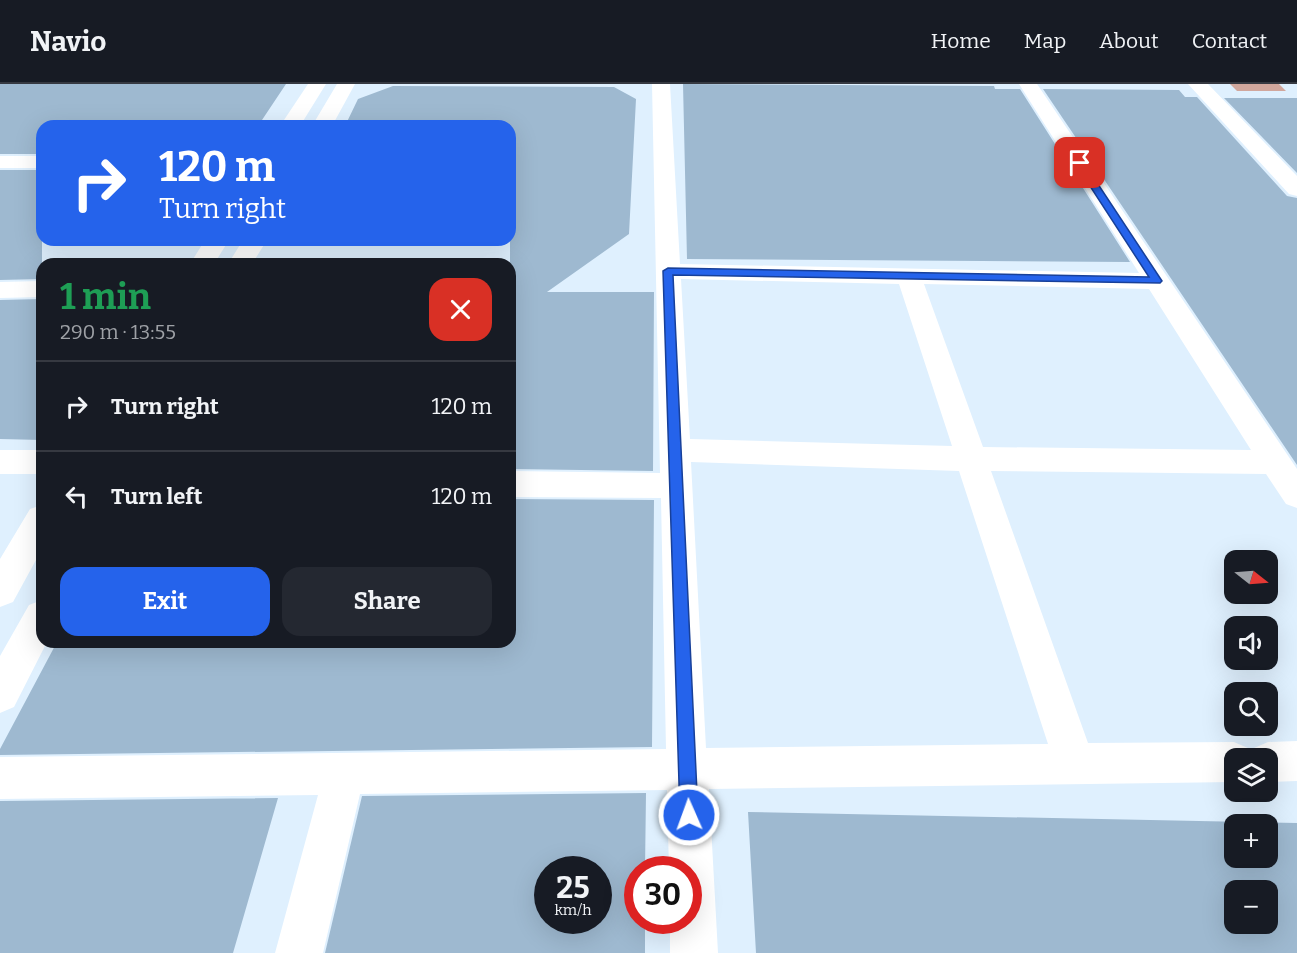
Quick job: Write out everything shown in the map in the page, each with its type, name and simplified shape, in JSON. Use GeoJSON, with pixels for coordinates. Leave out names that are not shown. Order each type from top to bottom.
{"type":"FeatureCollection","features":[{"type":"Feature","properties":{"kind":"street"},"geometry":{"type":"LineString","coordinates":[[294,120],[317,84]]}},
{"type":"Feature","properties":{"kind":"street"},"geometry":{"type":"LineString","coordinates":[[323,84],[340,84]]}},
{"type":"Feature","properties":{"kind":"street"},"geometry":{"type":"LineString","coordinates":[[325,120],[346,84]]}},
{"type":"Feature","properties":{"kind":"street"},"geometry":{"type":"LineString","coordinates":[[661,84],[694,953]]}},
{"type":"Feature","properties":{"kind":"street"},"geometry":{"type":"LineString","coordinates":[[1028,84],[1297,495]]}},
{"type":"Feature","properties":{"kind":"street"},"geometry":{"type":"LineString","coordinates":[[1197,84],[1297,189]]}},
{"type":"Feature","properties":{"kind":"street"},"geometry":{"type":"LineString","coordinates":[[0,162],[36,162]]}},
{"type":"Feature","properties":{"kind":"street"},"geometry":{"type":"LineString","coordinates":[[668,271],[1157,281]]}},
{"type":"Feature","properties":{"kind":"street"},"geometry":{"type":"LineString","coordinates":[[909,276],[1075,764]]}},
{"type":"Feature","properties":{"kind":"street"},"geometry":{"type":"LineString","coordinates":[[0,290],[36,289]]}},
{"type":"Feature","properties":{"kind":"street"},"geometry":{"type":"LineString","coordinates":[[675,450],[971,459],[1276,462]]}},
{"type":"Feature","properties":{"kind":"street"},"geometry":{"type":"LineString","coordinates":[[0,462],[36,462]]}},
{"type":"Feature","properties":{"kind":"street"},"geometry":{"type":"LineString","coordinates":[[516,484],[677,486]]}},
{"type":"Feature","properties":{"kind":"street"},"geometry":{"type":"LineString","coordinates":[[0,591],[36,529]]}},
{"type":"Feature","properties":{"kind":"street"},"geometry":{"type":"LineString","coordinates":[[0,694],[36,627]]}},
{"type":"Feature","properties":{"kind":"street"},"geometry":{"type":"LineString","coordinates":[[1278,762],[1297,761]]}},
{"type":"Feature","properties":{"kind":"street"},"geometry":{"type":"LineString","coordinates":[[0,778],[1224,762]]}},
{"type":"Feature","properties":{"kind":"street"},"geometry":{"type":"LineString","coordinates":[[299,953],[344,773]]}},
{"type":"Feature","properties":{"kind":"shaded area"},"geometry":{"type":"Polygon","coordinates":[[[1230,84],[1279,84],[1286,91],[1237,91],[1230,84]]]}},
{"type":"Feature","properties":{"kind":"building"},"geometry":{"type":"Polygon","coordinates":[[[0,84],[286,84],[262,120],[36,120],[36,154],[0,154],[0,84]]]}},
{"type":"Feature","properties":{"kind":"building"},"geometry":{"type":"Polygon","coordinates":[[[683,84],[994,86],[995,89],[1020,89],[1130,262],[687,259],[683,84]]]}},
{"type":"Feature","properties":{"kind":"building"},"geometry":{"type":"Polygon","coordinates":[[[393,86],[614,87],[636,99],[629,234],[547,292],[654,292],[653,471],[516,469],[516,258],[510,258],[510,246],[516,246],[516,120],[348,120],[358,99],[393,86]]]}},
{"type":"Feature","properties":{"kind":"building"},"geometry":{"type":"Polygon","coordinates":[[[1043,89],[1179,90],[1185,97],[1197,97],[1287,196],[1297,198],[1297,465],[1043,89]]]}},
{"type":"Feature","properties":{"kind":"building"},"geometry":{"type":"Polygon","coordinates":[[[1224,98],[1297,98],[1297,173],[1224,98]]]}},
{"type":"Feature","properties":{"kind":"building"},"geometry":{"type":"Polygon","coordinates":[[[0,170],[36,170],[36,246],[42,246],[42,258],[36,258],[36,279],[0,280],[0,170]]]}},
{"type":"Feature","properties":{"kind":"building"},"geometry":{"type":"Polygon","coordinates":[[[36,299],[36,440],[0,439],[0,300],[36,299]]]}},
{"type":"Feature","properties":{"kind":"building"},"geometry":{"type":"Polygon","coordinates":[[[516,499],[654,500],[652,747],[0,755],[0,749],[54,648],[516,648],[516,499]]]}},
{"type":"Feature","properties":{"kind":"building"},"geometry":{"type":"Polygon","coordinates":[[[646,793],[645,856],[624,856],[624,934],[645,934],[645,953],[325,953],[362,796],[646,793]]]}},
{"type":"Feature","properties":{"kind":"building"},"geometry":{"type":"Polygon","coordinates":[[[278,798],[233,953],[0,953],[0,801],[278,798]]]}},
{"type":"Feature","properties":{"kind":"building"},"geometry":{"type":"Polygon","coordinates":[[[748,812],[1224,822],[1224,868],[1278,868],[1278,823],[1297,823],[1297,953],[756,953],[748,812]]]}},
{"type":"Feature","properties":{"kind":"route"},"geometry":{"type":"LineString","coordinates":[[689,815],[668,271],[1157,281],[1080,163]]}}]}
